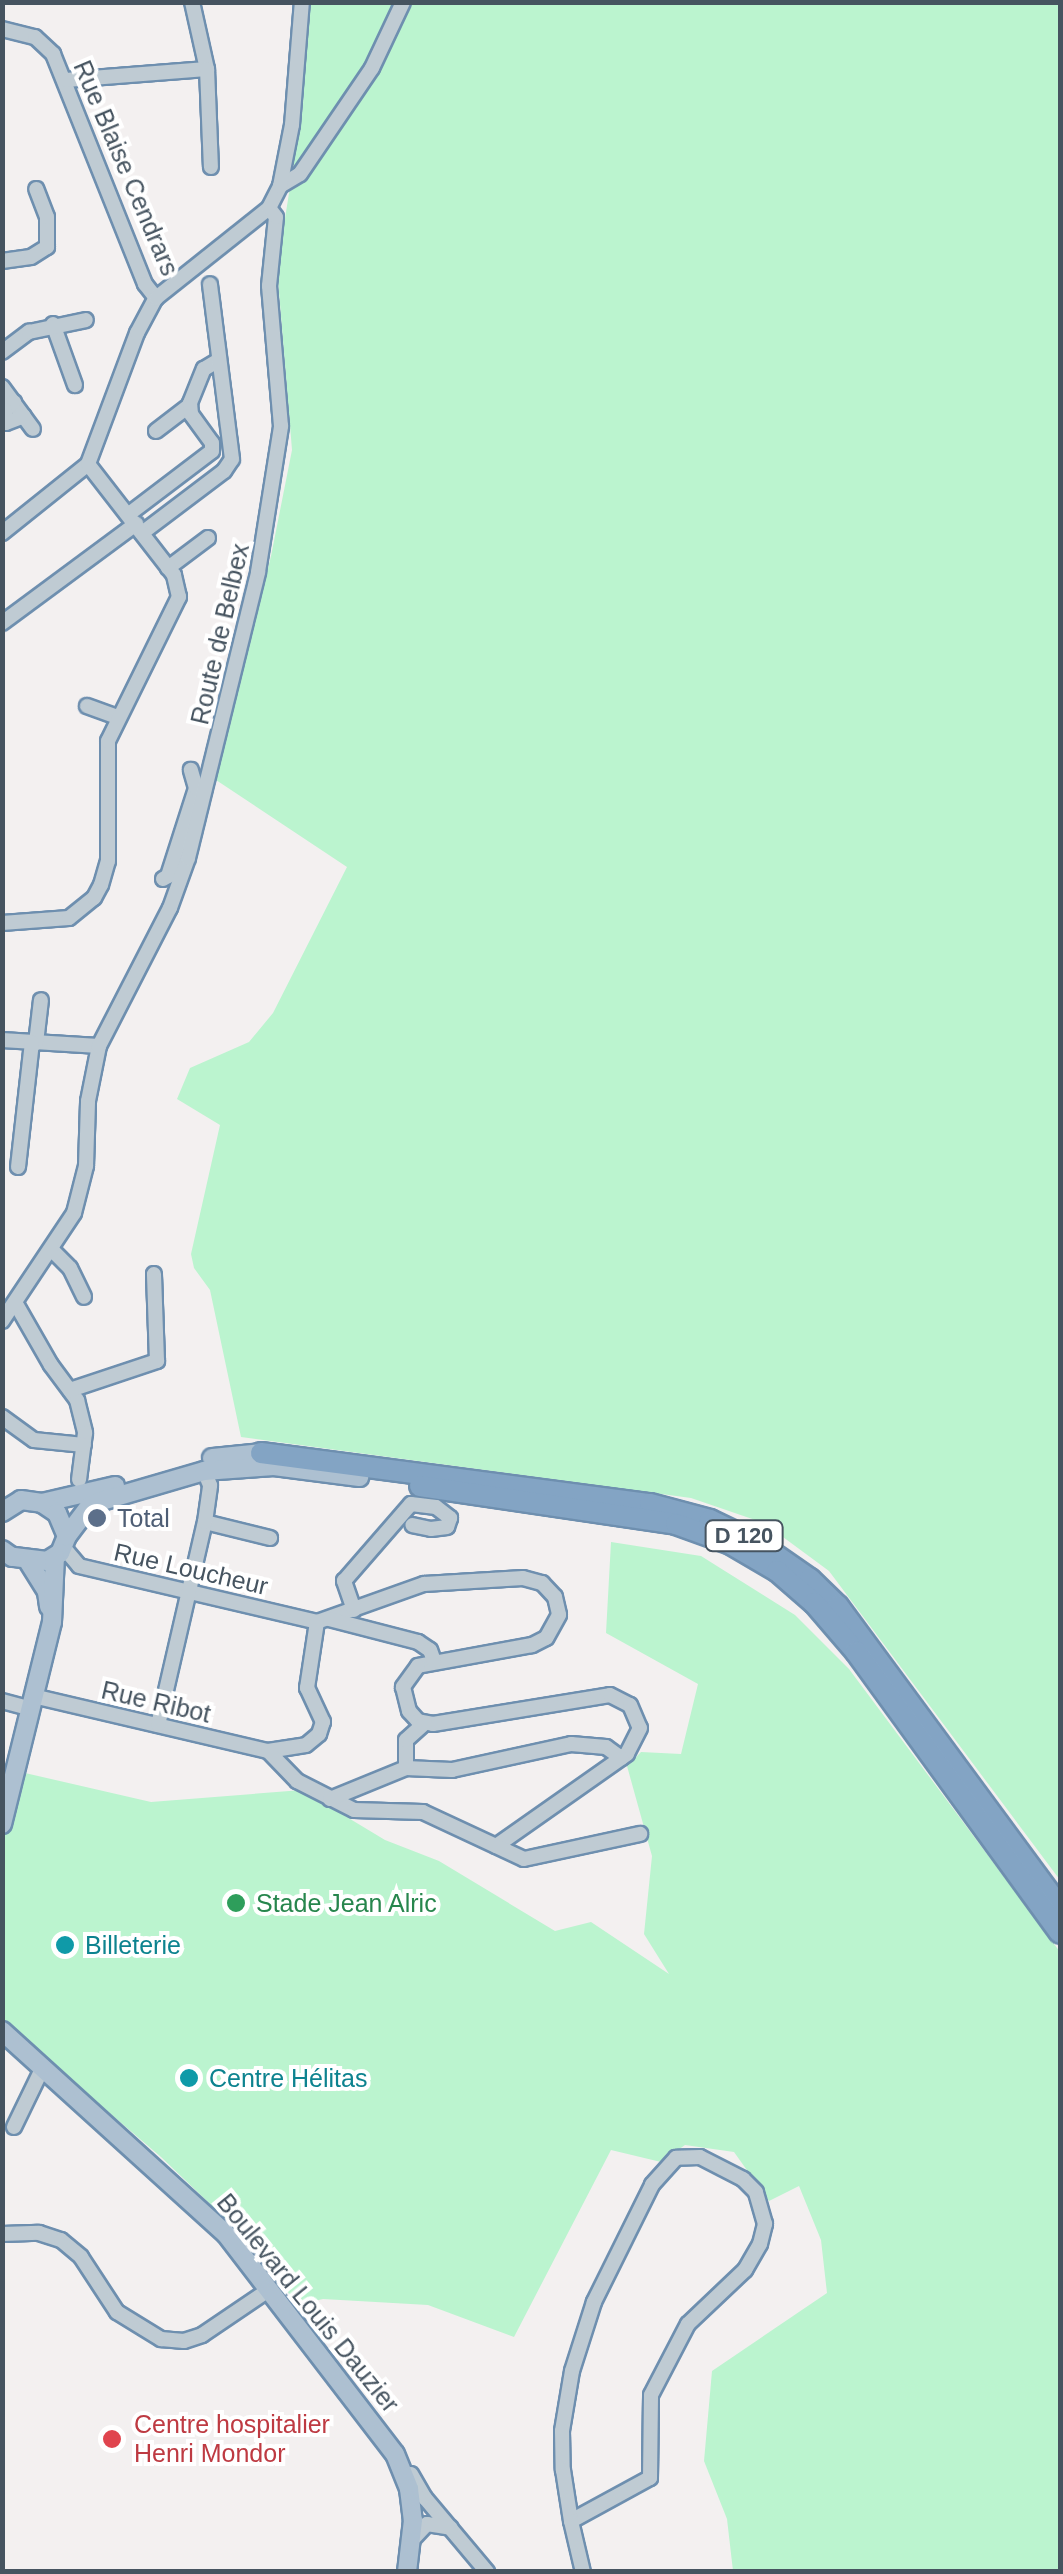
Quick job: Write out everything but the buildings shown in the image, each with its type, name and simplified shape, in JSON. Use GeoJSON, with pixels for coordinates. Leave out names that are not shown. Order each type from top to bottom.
{"type":"FeatureCollection","features":[{"type":"Feature","properties":{"kind":"highway","name":"D 120"},"geometry":{"type":"LineString","coordinates":[[261,1453],[650,1504],[710,1520],[758,1543],[810,1578],[838,1606],[1060,1907]]}},
{"type":"Feature","properties":{"kind":"highway","name":"D 120"},"geometry":{"type":"LineString","coordinates":[[358,1477],[676,1524],[731,1544],[777,1572],[814,1603],[856,1652],[1060,1933]]}},
{"type":"Feature","properties":{"kind":"main road","name":"D 120"},"geometry":{"type":"LineString","coordinates":[[42,1503],[199,1460],[261,1453]]}},
{"type":"Feature","properties":{"kind":"main road","name":"D 120"},"geometry":{"type":"LineString","coordinates":[[62,1547],[89,1506],[204,1472],[274,1466],[358,1477]]}},
{"type":"Feature","properties":{"kind":"main road"},"geometry":{"type":"LineString","coordinates":[[2,1492],[42,1503],[57,1513],[62,1547],[52,1622],[2,1824]]}},
{"type":"Feature","properties":{"kind":"main road"},"geometry":{"type":"LineString","coordinates":[[2,1512],[21,1500]]}},
{"type":"Feature","properties":{"kind":"main road"},"geometry":{"type":"LineString","coordinates":[[28,1561],[62,1547]]}},
{"type":"Feature","properties":{"kind":"main road"},"geometry":{"type":"LineString","coordinates":[[3,1551],[28,1561],[46,1592],[52,1622]]}},
{"type":"Feature","properties":{"kind":"main road","name":"Boulevard Louis Dauzier"},"geometry":{"type":"LineString","coordinates":[[2,2031],[210,2216],[396,2454],[409,2489],[412,2540],[406,2572]]}},
{"type":"Feature","properties":{"kind":"street"},"geometry":{"type":"LineString","coordinates":[[192,2],[207,70],[211,167]]}},
{"type":"Feature","properties":{"kind":"street"},"geometry":{"type":"LineString","coordinates":[[2,533],[88,464],[138,333],[156,298],[269,208],[280,186],[292,124],[302,2]]}},
{"type":"Feature","properties":{"kind":"street"},"geometry":{"type":"LineString","coordinates":[[280,186],[300,174],[372,68],[403,2]]}},
{"type":"Feature","properties":{"kind":"street","name":"Rue Blaise Cendrars"},"geometry":{"type":"LineString","coordinates":[[2,29],[22,32],[45,44],[66,80],[145,284],[156,298]]}},
{"type":"Feature","properties":{"kind":"street"},"geometry":{"type":"LineString","coordinates":[[66,80],[207,70]]}},
{"type":"Feature","properties":{"kind":"street"},"geometry":{"type":"LineString","coordinates":[[2,261],[31,258],[48,246],[47,218],[36,190]]}},
{"type":"Feature","properties":{"kind":"street","name":"Route de Belbex"},"geometry":{"type":"LineString","coordinates":[[2,1321],[52,1250],[82,1189],[88,1101],[100,1046],[170,908],[258,572],[281,426],[269,286],[276,217],[269,208]]}},
{"type":"Feature","properties":{"kind":"street"},"geometry":{"type":"LineString","coordinates":[[2,623],[136,524],[224,471],[232,459],[210,284]]}},
{"type":"Feature","properties":{"kind":"street"},"geometry":{"type":"LineString","coordinates":[[2,352],[29,332],[86,320]]}},
{"type":"Feature","properties":{"kind":"street"},"geometry":{"type":"LineString","coordinates":[[53,324],[75,385]]}},
{"type":"Feature","properties":{"kind":"street"},"geometry":{"type":"LineString","coordinates":[[156,431],[190,405],[204,369],[220,360]]}},
{"type":"Feature","properties":{"kind":"street"},"geometry":{"type":"LineString","coordinates":[[2,386],[29,422]]}},
{"type":"Feature","properties":{"kind":"street"},"geometry":{"type":"LineString","coordinates":[[136,524],[212,451],[212,443],[190,405]]}},
{"type":"Feature","properties":{"kind":"street"},"geometry":{"type":"LineString","coordinates":[[2,923],[69,918],[94,898],[102,885],[108,861],[106,756],[118,717],[175,609],[178,585],[168,568],[88,464]]}},
{"type":"Feature","properties":{"kind":"street"},"geometry":{"type":"LineString","coordinates":[[168,568],[208,538]]}},
{"type":"Feature","properties":{"kind":"street"},"geometry":{"type":"LineString","coordinates":[[87,706],[118,717]]}},
{"type":"Feature","properties":{"kind":"street"},"geometry":{"type":"LineString","coordinates":[[162,879],[182,856],[196,788],[191,770]]}},
{"type":"Feature","properties":{"kind":"street"},"geometry":{"type":"LineString","coordinates":[[18,1166],[40,1000]]}},
{"type":"Feature","properties":{"kind":"street"},"geometry":{"type":"LineString","coordinates":[[2,1040],[100,1046]]}},
{"type":"Feature","properties":{"kind":"street"},"geometry":{"type":"LineString","coordinates":[[52,1250],[70,1268],[84,1297]]}},
{"type":"Feature","properties":{"kind":"street"},"geometry":{"type":"LineString","coordinates":[[70,1390],[157,1361],[154,1274]]}},
{"type":"Feature","properties":{"kind":"street"},"geometry":{"type":"LineString","coordinates":[[16,1304],[70,1390],[82,1417],[84,1444],[78,1480]]}},
{"type":"Feature","properties":{"kind":"street"},"geometry":{"type":"LineString","coordinates":[[2,1417],[34,1440],[84,1444]]}},
{"type":"Feature","properties":{"kind":"street"},"geometry":{"type":"LineString","coordinates":[[158,1726],[205,1522],[210,1486],[204,1472]]}},
{"type":"Feature","properties":{"kind":"street"},"geometry":{"type":"LineString","coordinates":[[354,1610],[344,1580],[402,1512],[411,1504],[436,1507],[450,1518],[447,1526],[430,1530],[412,1525]]}},
{"type":"Feature","properties":{"kind":"street"},"geometry":{"type":"LineString","coordinates":[[205,1522],[270,1538]]}},
{"type":"Feature","properties":{"kind":"street","name":"Rue Loucheur"},"geometry":{"type":"LineString","coordinates":[[62,1547],[79,1566],[418,1642],[430,1650],[434,1661]]}},
{"type":"Feature","properties":{"kind":"street"},"geometry":{"type":"LineString","coordinates":[[268,1751],[306,1745],[322,1728],[321,1714],[307,1688],[323,1620],[438,1582],[523,1578],[542,1583],[555,1597],[557,1624],[540,1643],[434,1661],[412,1671],[403,1687],[408,1711],[424,1723]]}},
{"type":"Feature","properties":{"kind":"street"},"geometry":{"type":"LineString","coordinates":[[406,1768],[406,1740],[424,1723],[610,1695],[630,1705],[638,1718],[637,1740],[621,1758],[496,1846]]}},
{"type":"Feature","properties":{"kind":"street","name":"Rue Ribot"},"geometry":{"type":"LineString","coordinates":[[2,1701],[32,1702],[268,1751]]}},
{"type":"Feature","properties":{"kind":"street"},"geometry":{"type":"LineString","coordinates":[[330,1800],[406,1768],[452,1770],[572,1744],[606,1748],[621,1758]]}},
{"type":"Feature","properties":{"kind":"street"},"geometry":{"type":"LineString","coordinates":[[268,1751],[297,1781],[330,1800],[364,1813],[423,1812],[533,1860],[640,1834]]}},
{"type":"Feature","properties":{"kind":"street"},"geometry":{"type":"LineString","coordinates":[[14,2128],[42,2067]]}},
{"type":"Feature","properties":{"kind":"street"},"geometry":{"type":"LineString","coordinates":[[571,2521],[650,2478],[651,2395],[688,2324],[745,2270],[760,2244],[765,2224],[756,2192],[743,2179],[700,2157],[680,2157],[666,2166],[594,2302],[572,2371],[564,2422],[563,2470],[571,2521],[583,2572]]}},
{"type":"Feature","properties":{"kind":"street"},"geometry":{"type":"LineString","coordinates":[[2,2234],[39,2233],[61,2240],[89,2266],[117,2312],[161,2338],[193,2339],[270,2289]]}},
{"type":"Feature","properties":{"kind":"street"},"geometry":{"type":"LineString","coordinates":[[396,2454],[425,2498],[486,2572]]}},
{"type":"Feature","properties":{"kind":"street"},"geometry":{"type":"LineString","coordinates":[[412,2540],[434,2521],[452,2528]]}},
{"type":"Feature","properties":{"kind":"green space"},"geometry":{"type":"Polygon","coordinates":[[[306,3],[1060,3],[1060,1880],[829,1571],[764,1523],[691,1498],[241,1437],[210,1290],[194,1268],[191,1254],[220,1125],[177,1099],[190,1068],[249,1042],[273,1013],[347,867],[216,780],[271,556],[292,450],[277,268],[303,106],[306,3]]]}},
{"type":"Feature","properties":{"kind":"green space"},"geometry":{"type":"Polygon","coordinates":[[[611,1542],[701,1556],[795,1615],[849,1669],[1060,1952],[1060,2571],[733,2571],[727,2519],[704,2461],[712,2371],[827,2293],[821,2240],[799,2186],[769,2201],[734,2152],[685,2145],[661,2162],[611,2150],[514,2337],[428,2305],[323,2299],[297,2305],[258,2250],[161,2157],[3,2022],[2,1838],[18,1805],[25,1773],[151,1802],[302,1790],[385,1840],[439,1861],[555,1931],[591,1922],[669,1974],[644,1934],[652,1856],[627,1766],[641,1752],[681,1754],[698,1684],[606,1633],[611,1542]]]}},
{"type":"Feature","properties":{"kind":"place","name":"Total"},"geometry":{"type":"Point","coordinates":[97,1518]}},
{"type":"Feature","properties":{"kind":"place","name":"Stade Jean Alric"},"geometry":{"type":"Point","coordinates":[236,1903]}},
{"type":"Feature","properties":{"kind":"place","name":"Billeterie"},"geometry":{"type":"Point","coordinates":[65,1945]}},
{"type":"Feature","properties":{"kind":"place","name":"Centre Hélitas"},"geometry":{"type":"Point","coordinates":[189,2078]}},
{"type":"Feature","properties":{"kind":"place","name":"Centre hospitalier Henri Mondor"},"geometry":{"type":"Point","coordinates":[112,2439]}}]}
